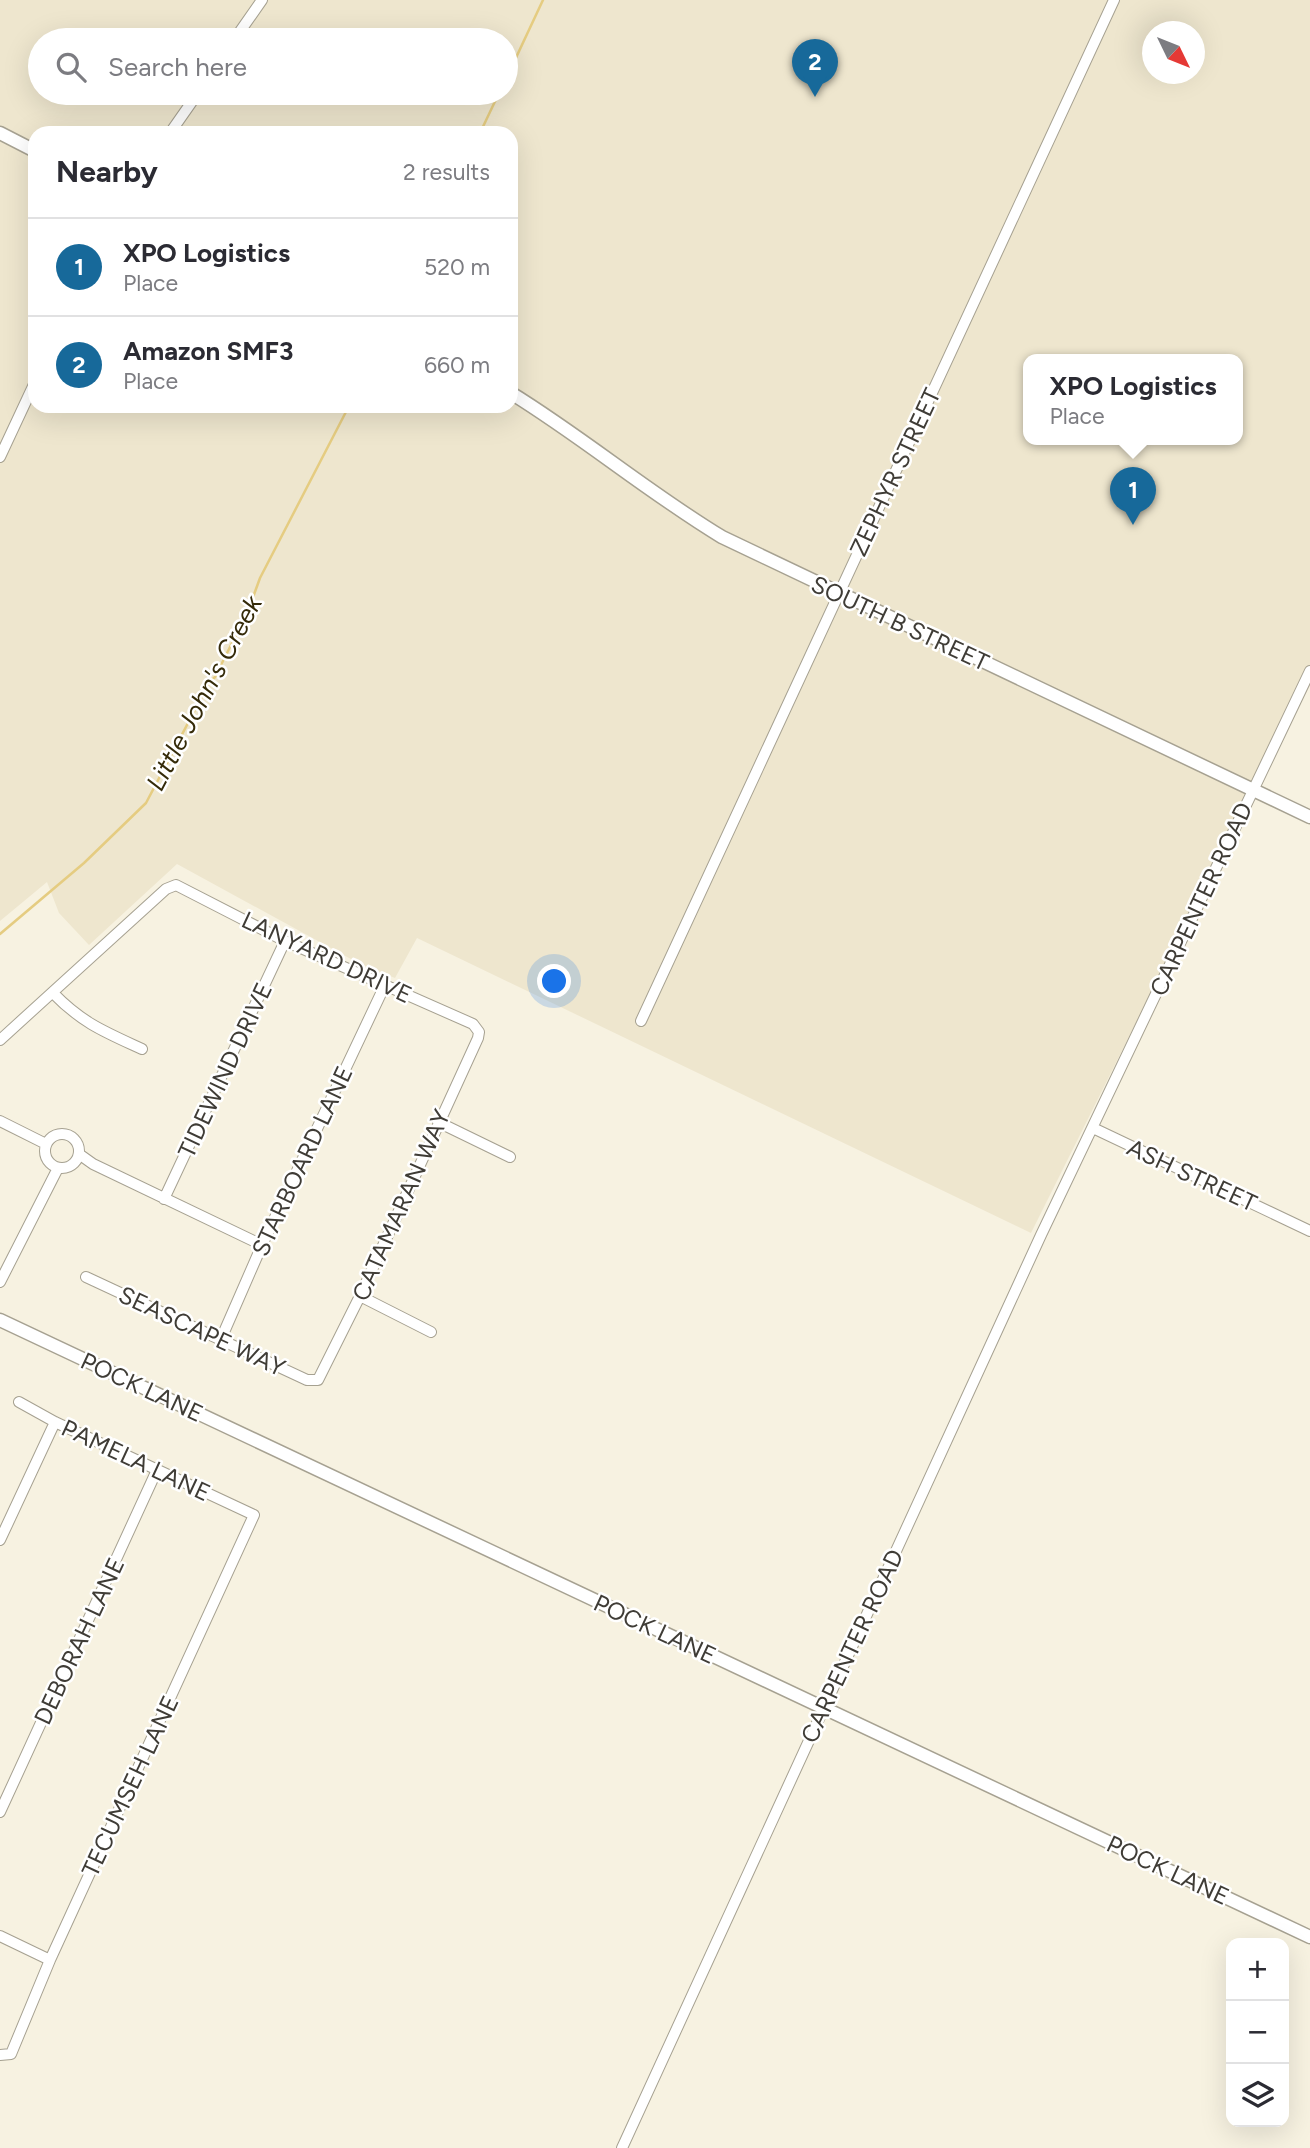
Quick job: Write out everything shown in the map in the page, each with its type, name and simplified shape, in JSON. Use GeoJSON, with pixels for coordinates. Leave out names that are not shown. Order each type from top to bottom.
{"type":"FeatureCollection","features":[{"type":"Feature","properties":{"kind":"street"},"geometry":{"type":"LineString","coordinates":[[242,28],[262,0]]}},
{"type":"Feature","properties":{"kind":"street","name":"ZEPHYR STREET"},"geometry":{"type":"LineString","coordinates":[[641,1021],[1114,0]]}},
{"type":"Feature","properties":{"kind":"street"},"geometry":{"type":"LineString","coordinates":[[175,126],[190,105]]}},
{"type":"Feature","properties":{"kind":"street"},"geometry":{"type":"LineString","coordinates":[[0,133],[28,147]]}},
{"type":"Feature","properties":{"kind":"street"},"geometry":{"type":"LineString","coordinates":[[0,457],[28,397]]}},
{"type":"Feature","properties":{"kind":"street","name":"SOUTH B STREET"},"geometry":{"type":"LineString","coordinates":[[518,398],[689,517],[739,546],[1310,817]]}},
{"type":"Feature","properties":{"kind":"street","name":"CARPENTER ROAD"},"geometry":{"type":"LineString","coordinates":[[622,2148],[1084,1145],[1310,671]]}},
{"type":"Feature","properties":{"kind":"street","name":"LANYARD DRIVE"},"geometry":{"type":"LineString","coordinates":[[53,993],[166,889],[176,885],[285,941],[473,1024],[476,1028]]}},
{"type":"Feature","properties":{"kind":"street","name":"TIDEWIND DRIVE"},"geometry":{"type":"LineString","coordinates":[[164,1199],[285,941]]}},
{"type":"Feature","properties":{"kind":"street","name":"STARBOARD LANE"},"geometry":{"type":"LineString","coordinates":[[221,1339],[262,1245],[385,985]]}},
{"type":"Feature","properties":{"kind":"street"},"geometry":{"type":"LineString","coordinates":[[0,1040],[53,993],[70,1011],[89,1025],[142,1049]]}},
{"type":"Feature","properties":{"kind":"street","name":"CATAMARAN WAY"},"geometry":{"type":"LineString","coordinates":[[318,1380],[360,1296],[478,1038],[476,1028]]}},
{"type":"Feature","properties":{"kind":"street"},"geometry":{"type":"LineString","coordinates":[[0,1121],[46,1144]]}},
{"type":"Feature","properties":{"kind":"street"},"geometry":{"type":"LineString","coordinates":[[438,1122],[510,1157]]}},
{"type":"Feature","properties":{"kind":"street","name":"ASH STREET"},"geometry":{"type":"LineString","coordinates":[[1093,1128],[1310,1231]]}},
{"type":"Feature","properties":{"kind":"street"},"geometry":{"type":"LineString","coordinates":[[57,1134],[65,1134],[72,1137],[78,1145],[79,1154],[76,1161],[67,1168],[58,1168],[51,1165],[45,1155],[46,1144],[57,1134]]}},
{"type":"Feature","properties":{"kind":"street"},"geometry":{"type":"LineString","coordinates":[[79,1154],[93,1164],[262,1245]]}},
{"type":"Feature","properties":{"kind":"street"},"geometry":{"type":"LineString","coordinates":[[0,1282],[58,1168]]}},
{"type":"Feature","properties":{"kind":"street","name":"SEASCAPE WAY"},"geometry":{"type":"LineString","coordinates":[[86,1277],[307,1380],[318,1380]]}},
{"type":"Feature","properties":{"kind":"street"},"geometry":{"type":"LineString","coordinates":[[360,1296],[431,1332]]}},
{"type":"Feature","properties":{"kind":"street","name":"POCK LANE"},"geometry":{"type":"LineString","coordinates":[[0,1320],[1310,1937]]}},
{"type":"Feature","properties":{"kind":"street","name":"PAMELA LANE"},"geometry":{"type":"LineString","coordinates":[[19,1402],[54,1422],[254,1515]]}},
{"type":"Feature","properties":{"kind":"street"},"geometry":{"type":"LineString","coordinates":[[0,1540],[54,1422]]}},
{"type":"Feature","properties":{"kind":"street","name":"DEBORAH LANE"},"geometry":{"type":"LineString","coordinates":[[0,1812],[157,1470]]}},
{"type":"Feature","properties":{"kind":"street","name":"TECUMSEH LANE"},"geometry":{"type":"LineString","coordinates":[[3,2055],[10,2053],[254,1515]]}},
{"type":"Feature","properties":{"kind":"street"},"geometry":{"type":"LineString","coordinates":[[0,1936],[50,1960]]}},
{"type":"Feature","properties":{"kind":"shaded area"},"geometry":{"type":"Polygon","coordinates":[[[0,0],[1310,0],[1310,674],[1031,1233],[417,938],[395,978],[360,964],[177,864],[89,945],[59,913],[47,882],[0,921],[0,0]]]}},
{"type":"Feature","properties":{"kind":"waterway","name":"Little John's Creek"},"geometry":{"type":"LineString","coordinates":[[518,53],[543,0]]}},
{"type":"Feature","properties":{"kind":"waterway","name":"Little John's Creek"},"geometry":{"type":"LineString","coordinates":[[483,126],[493,105]]}},
{"type":"Feature","properties":{"kind":"waterway","name":"Little John's Creek"},"geometry":{"type":"LineString","coordinates":[[0,934],[84,863],[146,803],[209,683],[215,677],[248,611],[260,578],[345,413]]}},
{"type":"Feature","properties":{"kind":"place","name":"Amazon SMF3"},"geometry":{"type":"Point","coordinates":[815,97]}},
{"type":"Feature","properties":{"kind":"place","name":"XPO Logistics"},"geometry":{"type":"Point","coordinates":[1133,525]}}]}
